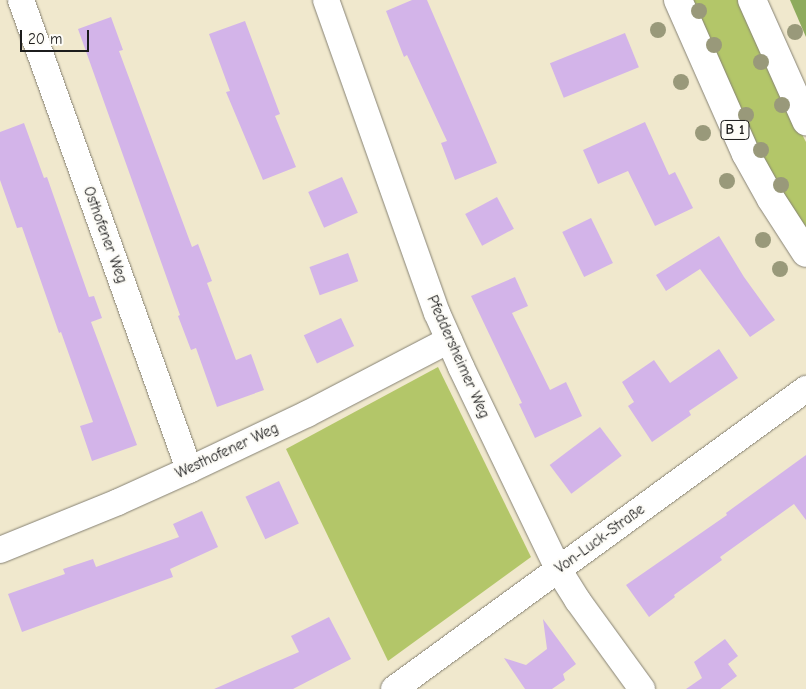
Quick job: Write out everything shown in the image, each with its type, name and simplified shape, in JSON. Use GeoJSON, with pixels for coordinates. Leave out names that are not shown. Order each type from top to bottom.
{"type":"FeatureCollection","features":[{"type":"Feature","properties":{"kind":"main road","name":"B 1"},"geometry":{"type":"LineString","coordinates":[[678,0],[746,154],[771,200],[806,253]]}},
{"type":"Feature","properties":{"kind":"main road"},"geometry":{"type":"LineString","coordinates":[[752,0],[806,121]]}},
{"type":"Feature","properties":{"kind":"street","name":"Osthofener Weg"},"geometry":{"type":"LineString","coordinates":[[21,0],[189,470]]}},
{"type":"Feature","properties":{"kind":"street","name":"Pfeddersheimer Weg"},"geometry":{"type":"LineString","coordinates":[[326,0],[437,313],[449,340],[558,569],[578,601],[642,689]]}},
{"type":"Feature","properties":{"kind":"street","name":"Westhofener Weg"},"geometry":{"type":"LineString","coordinates":[[0,550],[118,502],[189,470],[306,414],[449,340]]}},
{"type":"Feature","properties":{"kind":"street","name":"Von-Luck-Straße"},"geometry":{"type":"LineString","coordinates":[[394,689],[806,389]]}},
{"type":"Feature","properties":{"kind":"green space"},"geometry":{"type":"Polygon","coordinates":[[[689,0],[741,0],[806,142],[806,234],[763,163],[689,0]]]}},
{"type":"Feature","properties":{"kind":"green space"},"geometry":{"type":"Polygon","coordinates":[[[790,0],[806,0],[806,37],[790,0]]]}},
{"type":"Feature","properties":{"kind":"green space"},"geometry":{"type":"Polygon","coordinates":[[[438,367],[531,557],[388,661],[286,449],[438,367]]]}},
{"type":"Feature","properties":{"kind":"building"},"geometry":{"type":"Polygon","coordinates":[[[412,0],[427,0],[497,163],[455,180],[441,143],[447,141],[407,55],[404,57],[386,11],[412,0]]]}},
{"type":"Feature","properties":{"kind":"building"},"geometry":{"type":"Polygon","coordinates":[[[111,17],[123,50],[119,51],[192,247],[198,244],[212,281],[207,283],[236,360],[251,354],[264,390],[217,407],[196,348],[191,350],[178,316],[180,315],[78,29],[111,17]]]}},
{"type":"Feature","properties":{"kind":"building"},"geometry":{"type":"Polygon","coordinates":[[[245,21],[280,114],[275,116],[296,167],[263,180],[226,92],[230,91],[209,34],[245,21]]]}},
{"type":"Feature","properties":{"kind":"building"},"geometry":{"type":"Polygon","coordinates":[[[625,33],[639,67],[564,98],[550,63],[625,33]]]}},
{"type":"Feature","properties":{"kind":"building"},"geometry":{"type":"Polygon","coordinates":[[[645,122],[669,175],[675,172],[693,208],[655,226],[628,171],[598,184],[583,150],[645,122]]]}},
{"type":"Feature","properties":{"kind":"building"},"geometry":{"type":"Polygon","coordinates":[[[24,123],[44,178],[47,177],[89,297],[94,296],[102,318],[91,322],[137,445],[92,461],[80,426],[93,422],[22,227],[17,228],[0,180],[0,132],[24,123]]]}},
{"type":"Feature","properties":{"kind":"building"},"geometry":{"type":"Polygon","coordinates":[[[342,177],[358,213],[324,228],[308,192],[342,177]]]}},
{"type":"Feature","properties":{"kind":"building"},"geometry":{"type":"Polygon","coordinates":[[[497,197],[514,229],[482,246],[465,214],[497,197]]]}},
{"type":"Feature","properties":{"kind":"building"},"geometry":{"type":"Polygon","coordinates":[[[591,218],[613,263],[584,277],[562,232],[591,218]]]}},
{"type":"Feature","properties":{"kind":"building"},"geometry":{"type":"Polygon","coordinates":[[[719,236],[744,277],[775,320],[750,337],[700,269],[666,291],[656,275],[719,236]]]}},
{"type":"Feature","properties":{"kind":"building"},"geometry":{"type":"Polygon","coordinates":[[[348,253],[358,281],[320,295],[309,267],[348,253]]]}},
{"type":"Feature","properties":{"kind":"building"},"geometry":{"type":"Polygon","coordinates":[[[515,277],[528,306],[512,313],[550,390],[566,382],[582,416],[535,438],[519,404],[522,403],[471,296],[515,277]]]}},
{"type":"Feature","properties":{"kind":"building"},"geometry":{"type":"Polygon","coordinates":[[[341,318],[354,346],[317,363],[304,335],[341,318]]]}},
{"type":"Feature","properties":{"kind":"building"},"geometry":{"type":"Polygon","coordinates":[[[719,349],[738,378],[689,411],[691,415],[652,442],[628,406],[634,402],[622,382],[654,360],[670,383],[719,349]]]}},
{"type":"Feature","properties":{"kind":"building"},"geometry":{"type":"Polygon","coordinates":[[[600,427],[622,456],[571,494],[550,465],[600,427]]]}},
{"type":"Feature","properties":{"kind":"building"},"geometry":{"type":"Polygon","coordinates":[[[806,455],[806,520],[794,504],[720,557],[722,560],[674,595],[675,597],[649,617],[626,585],[727,515],[726,513],[806,455]]]}},
{"type":"Feature","properties":{"kind":"building"},"geometry":{"type":"Polygon","coordinates":[[[279,481],[299,524],[265,539],[245,497],[279,481]]]}},
{"type":"Feature","properties":{"kind":"building"},"geometry":{"type":"Polygon","coordinates":[[[202,511],[218,547],[170,569],[173,577],[22,632],[8,594],[65,574],[63,569],[93,559],[96,567],[179,537],[173,524],[202,511]]]}},
{"type":"Feature","properties":{"kind":"building"},"geometry":{"type":"Polygon","coordinates":[[[329,617],[351,659],[293,689],[214,689],[299,652],[291,636],[329,617]]]}},
{"type":"Feature","properties":{"kind":"building"},"geometry":{"type":"Polygon","coordinates":[[[543,619],[576,664],[563,674],[565,680],[552,689],[525,689],[504,658],[526,665],[547,649],[543,619]]]}},
{"type":"Feature","properties":{"kind":"building"},"geometry":{"type":"Polygon","coordinates":[[[725,639],[738,656],[728,664],[737,676],[720,689],[686,689],[702,678],[694,662],[725,639]]]}}]}
